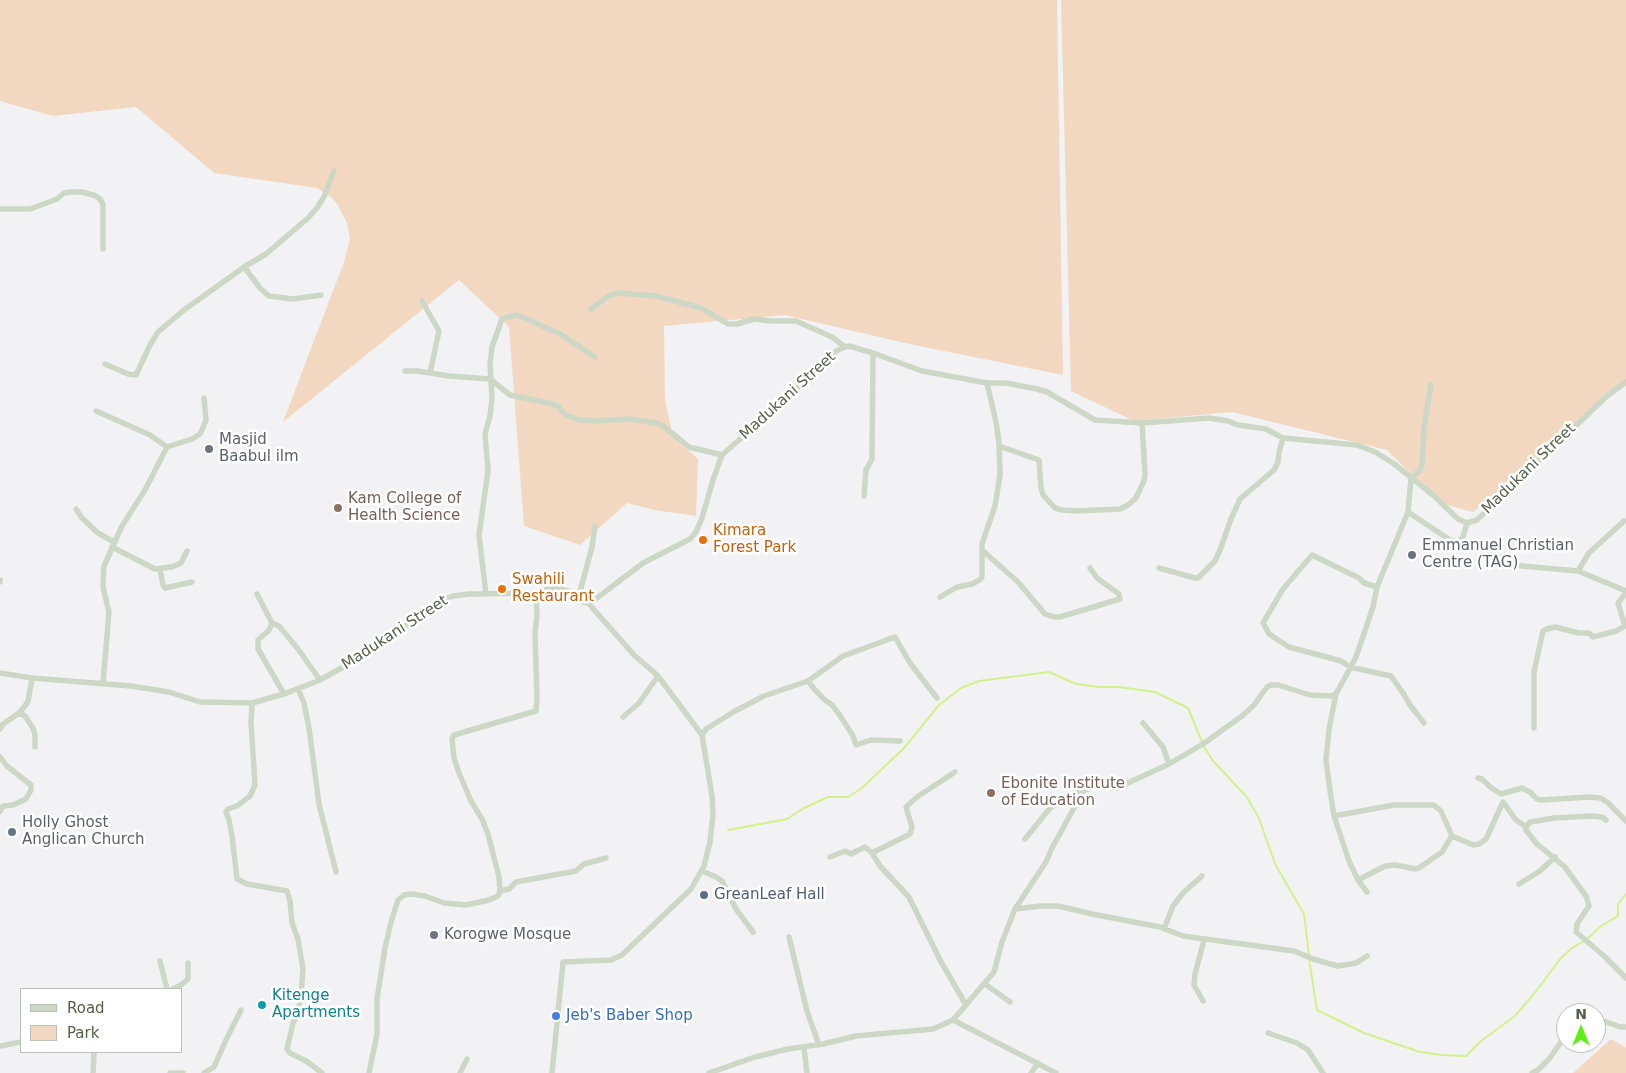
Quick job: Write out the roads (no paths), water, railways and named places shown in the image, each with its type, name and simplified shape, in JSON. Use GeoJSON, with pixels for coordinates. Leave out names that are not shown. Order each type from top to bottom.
{"type":"FeatureCollection","features":[{"type":"Feature","properties":{"kind":"street"},"geometry":{"type":"LineString","coordinates":[[105,364],[128,374],[136,375],[158,332],[184,310],[266,254],[307,219],[324,197],[334,171]]}},
{"type":"Feature","properties":{"kind":"street"},"geometry":{"type":"LineString","coordinates":[[0,209],[30,209],[57,199],[64,193],[88,193],[96,196],[103,205],[103,249]]}},
{"type":"Feature","properties":{"kind":"street"},"geometry":{"type":"LineString","coordinates":[[245,268],[260,288],[269,296],[292,298],[321,295]]}},
{"type":"Feature","properties":{"kind":"street"},"geometry":{"type":"LineString","coordinates":[[591,309],[610,295],[619,293],[656,296],[701,308],[728,324],[737,324],[754,319],[796,321],[832,337],[845,347]]}},
{"type":"Feature","properties":{"kind":"street"},"geometry":{"type":"LineString","coordinates":[[422,301],[439,331],[430,373]]}},
{"type":"Feature","properties":{"kind":"street"},"geometry":{"type":"LineString","coordinates":[[486,594],[479,535],[488,471],[485,434],[492,398],[490,364],[492,347],[502,319],[509,316],[522,317],[573,342],[595,357]]}},
{"type":"Feature","properties":{"kind":"street","name":"Madukani Street"},"geometry":{"type":"LineString","coordinates":[[0,673],[169,692],[200,702],[252,702],[284,694],[320,680],[352,662],[447,598],[460,594],[536,593],[551,588],[568,591],[578,599],[589,604],[643,563],[690,538],[696,532],[702,518],[722,455],[821,367],[836,351],[849,346],[922,371],[987,383],[1006,383],[1037,389],[1053,395],[1096,420],[1142,423],[1215,419],[1266,429],[1283,438],[1357,445],[1375,452],[1393,463],[1433,495],[1458,519],[1467,523],[1477,520],[1607,396],[1626,382]]}},
{"type":"Feature","properties":{"kind":"street"},"geometry":{"type":"LineString","coordinates":[[864,496],[866,470],[872,459],[873,353]]}},
{"type":"Feature","properties":{"kind":"street"},"geometry":{"type":"LineString","coordinates":[[405,371],[490,379],[510,395],[553,404],[570,418],[586,421],[629,419],[656,422],[689,447],[722,455]]}},
{"type":"Feature","properties":{"kind":"street"},"geometry":{"type":"LineString","coordinates":[[940,597],[957,587],[972,584],[981,579],[982,576],[982,544],[995,506],[1000,475],[996,422],[987,383]]}},
{"type":"Feature","properties":{"kind":"street"},"geometry":{"type":"LineString","coordinates":[[1367,892],[1358,880],[1334,816],[1326,760],[1329,730],[1336,694],[1358,650],[1373,607],[1377,587],[1408,512],[1411,478],[1419,471],[1422,465],[1424,426],[1431,385]]}},
{"type":"Feature","properties":{"kind":"street"},"geometry":{"type":"LineString","coordinates":[[102,683],[109,612],[103,587],[104,566],[122,526],[145,490],[167,447],[192,439],[200,434],[206,420],[204,398]]}},
{"type":"Feature","properties":{"kind":"street"},"geometry":{"type":"LineString","coordinates":[[96,411],[150,435],[167,447]]}},
{"type":"Feature","properties":{"kind":"street"},"geometry":{"type":"LineString","coordinates":[[999,446],[1039,460],[1043,495],[1055,508],[1076,511],[1120,509],[1136,498],[1144,481],[1142,423]]}},
{"type":"Feature","properties":{"kind":"street"},"geometry":{"type":"LineString","coordinates":[[1159,568],[1195,578],[1198,578],[1207,569],[1215,560],[1220,550],[1240,499],[1274,470],[1278,462],[1283,438]]}},
{"type":"Feature","properties":{"kind":"street"},"geometry":{"type":"LineString","coordinates":[[76,509],[82,518],[113,545],[155,570],[172,567],[181,563],[187,552]]}},
{"type":"Feature","properties":{"kind":"street"},"geometry":{"type":"LineString","coordinates":[[1408,512],[1450,540],[1458,543],[1522,566],[1578,571],[1626,592],[1618,603],[1625,626],[1616,631],[1592,637],[1589,633],[1555,628],[1543,631],[1534,672],[1534,728]]}},
{"type":"Feature","properties":{"kind":"street"},"geometry":{"type":"LineString","coordinates":[[1578,571],[1589,553],[1624,521]]}},
{"type":"Feature","properties":{"kind":"street"},"geometry":{"type":"LineString","coordinates":[[1458,543],[1466,530],[1467,523]]}},
{"type":"Feature","properties":{"kind":"street"},"geometry":{"type":"LineString","coordinates":[[578,599],[595,527]]}},
{"type":"Feature","properties":{"kind":"street"},"geometry":{"type":"LineString","coordinates":[[982,550],[1018,582],[1045,614],[1054,617],[1060,617],[1120,599],[1119,594],[1097,578],[1090,568]]}},
{"type":"Feature","properties":{"kind":"street"},"geometry":{"type":"LineString","coordinates":[[1377,587],[1312,554],[1283,589],[1263,623],[1266,630],[1280,643],[1289,647],[1341,661],[1350,666],[1391,676],[1424,723]]}},
{"type":"Feature","properties":{"kind":"street"},"geometry":{"type":"LineString","coordinates":[[160,570],[164,588],[192,582]]}},
{"type":"Feature","properties":{"kind":"street"},"geometry":{"type":"LineString","coordinates":[[369,1073],[377,1034],[377,999],[384,956],[398,900],[404,895],[411,894],[425,896],[444,903],[466,905],[489,900],[498,896],[500,891],[500,877],[488,834],[459,773],[454,758],[452,739],[454,735],[536,711],[534,634],[537,615],[536,593]]}},
{"type":"Feature","properties":{"kind":"street"},"geometry":{"type":"LineString","coordinates":[[257,594],[272,623],[278,626],[298,649],[320,680]]}},
{"type":"Feature","properties":{"kind":"street"},"geometry":{"type":"LineString","coordinates":[[552,1073],[563,962],[611,960],[622,956],[691,889],[702,872],[708,855],[712,830],[712,796],[702,735],[658,676],[634,655],[589,604]]}},
{"type":"Feature","properties":{"kind":"street"},"geometry":{"type":"LineString","coordinates":[[272,623],[269,630],[258,640],[257,645],[284,694]]}},
{"type":"Feature","properties":{"kind":"street"},"geometry":{"type":"LineString","coordinates":[[702,735],[706,728],[764,696],[808,681],[843,656],[895,637],[910,663],[937,698]]}},
{"type":"Feature","properties":{"kind":"street"},"geometry":{"type":"LineString","coordinates":[[623,716],[639,703],[658,676]]}},
{"type":"Feature","properties":{"kind":"street"},"geometry":{"type":"LineString","coordinates":[[0,729],[2,724],[19,713],[28,701],[32,678]]}},
{"type":"Feature","properties":{"kind":"street"},"geometry":{"type":"LineString","coordinates":[[808,681],[839,714],[856,745],[871,740],[890,739],[900,741]]}},
{"type":"Feature","properties":{"kind":"street"},"geometry":{"type":"LineString","coordinates":[[1024,839],[1050,808],[1065,798],[1094,786],[1117,788],[1169,764],[1203,744],[1242,716],[1272,684],[1310,695],[1331,696],[1336,694]]}},
{"type":"Feature","properties":{"kind":"street"},"geometry":{"type":"LineString","coordinates":[[298,689],[304,703],[319,804],[336,872]]}},
{"type":"Feature","properties":{"kind":"street"},"geometry":{"type":"LineString","coordinates":[[252,702],[250,722],[256,785],[250,796],[237,806],[228,808],[226,812],[232,836],[238,880],[246,884],[286,891],[290,901],[292,923],[298,939],[303,969],[301,995],[287,1048],[290,1054],[306,1061],[322,1073]]}},
{"type":"Feature","properties":{"kind":"street"},"geometry":{"type":"LineString","coordinates":[[19,713],[25,716],[33,728],[35,747]]}},
{"type":"Feature","properties":{"kind":"street"},"geometry":{"type":"LineString","coordinates":[[1143,723],[1163,747],[1169,764]]}},
{"type":"Feature","properties":{"kind":"street"},"geometry":{"type":"LineString","coordinates":[[0,756],[7,766],[31,785],[31,790],[26,799],[13,805],[3,806],[0,811]]}},
{"type":"Feature","properties":{"kind":"street"},"geometry":{"type":"LineString","coordinates":[[872,853],[910,834],[912,827],[906,807],[917,796],[955,772]]}},
{"type":"Feature","properties":{"kind":"street"},"geometry":{"type":"LineString","coordinates":[[1478,778],[1501,794],[1503,802],[1516,820],[1526,827],[1526,830],[1536,843],[1564,866],[1586,896],[1589,906],[1577,924],[1576,932],[1626,978]]}},
{"type":"Feature","properties":{"kind":"street"},"geometry":{"type":"LineString","coordinates":[[1501,794],[1522,788],[1541,800],[1598,798],[1608,803],[1626,821]]}},
{"type":"Feature","properties":{"kind":"street"},"geometry":{"type":"LineString","coordinates":[[709,1073],[770,1053],[804,1048],[856,1036],[934,1029],[953,1020],[994,972],[1002,942],[1015,909],[1046,862],[1084,790]]}},
{"type":"Feature","properties":{"kind":"street"},"geometry":{"type":"LineString","coordinates":[[1334,816],[1394,804],[1434,805],[1441,811],[1452,836],[1473,845],[1479,844],[1486,839],[1503,802]]}},
{"type":"Feature","properties":{"kind":"street"},"geometry":{"type":"LineString","coordinates":[[1526,827],[1530,822],[1554,818],[1592,816],[1606,820]]}},
{"type":"Feature","properties":{"kind":"street"},"geometry":{"type":"LineString","coordinates":[[1358,880],[1385,866],[1394,865],[1419,868],[1442,852],[1452,836]]}},
{"type":"Feature","properties":{"kind":"street"},"geometry":{"type":"LineString","coordinates":[[830,857],[845,851],[852,854],[864,847],[872,853],[880,866],[910,897],[940,960],[966,1005]]}},
{"type":"Feature","properties":{"kind":"street"},"geometry":{"type":"LineString","coordinates":[[500,891],[509,889],[516,882],[576,871],[584,864],[606,858]]}},
{"type":"Feature","properties":{"kind":"street"},"geometry":{"type":"LineString","coordinates":[[1519,884],[1540,871],[1555,858]]}},
{"type":"Feature","properties":{"kind":"street"},"geometry":{"type":"LineString","coordinates":[[702,872],[716,877],[722,882],[736,909],[754,932]]}},
{"type":"Feature","properties":{"kind":"street"},"geometry":{"type":"LineString","coordinates":[[1164,929],[1173,906],[1183,893],[1202,876]]}},
{"type":"Feature","properties":{"kind":"street"},"geometry":{"type":"LineString","coordinates":[[1015,909],[1058,906],[1160,927],[1183,936],[1294,951],[1338,966],[1356,963],[1367,956]]}},
{"type":"Feature","properties":{"kind":"street"},"geometry":{"type":"LineString","coordinates":[[788,937],[807,1011],[819,1045]]}},
{"type":"Feature","properties":{"kind":"street"},"geometry":{"type":"LineString","coordinates":[[1203,1000],[1194,985],[1204,940]]}},
{"type":"Feature","properties":{"kind":"street"},"geometry":{"type":"LineString","coordinates":[[160,961],[167,988]]}},
{"type":"Feature","properties":{"kind":"street"},"geometry":{"type":"LineString","coordinates":[[175,988],[188,978],[188,963]]}},
{"type":"Feature","properties":{"kind":"street"},"geometry":{"type":"LineString","coordinates":[[985,984],[1010,1002]]}},
{"type":"Feature","properties":{"kind":"street"},"geometry":{"type":"LineString","coordinates":[[204,1073],[214,1067],[241,1010]]}},
{"type":"Feature","properties":{"kind":"street"},"geometry":{"type":"LineString","coordinates":[[953,1020],[1056,1073]]}},
{"type":"Feature","properties":{"kind":"street"},"geometry":{"type":"LineString","coordinates":[[1606,1022],[1620,1027],[1626,1027]]}},
{"type":"Feature","properties":{"kind":"street"},"geometry":{"type":"LineString","coordinates":[[1268,1033],[1289,1040],[1308,1050],[1323,1073]]}},
{"type":"Feature","properties":{"kind":"street"},"geometry":{"type":"LineString","coordinates":[[0,1046],[20,1042]]}},
{"type":"Feature","properties":{"kind":"street"},"geometry":{"type":"LineString","coordinates":[[804,1048],[807,1073]]}},
{"type":"Feature","properties":{"kind":"street"},"geometry":{"type":"LineString","coordinates":[[1532,1073],[1549,1059],[1556,1049]]}},
{"type":"Feature","properties":{"kind":"street"},"geometry":{"type":"LineString","coordinates":[[93,1073],[94,1053]]}},
{"type":"Feature","properties":{"kind":"street"},"geometry":{"type":"LineString","coordinates":[[460,1073],[467,1059]]}},
{"type":"Feature","properties":{"kind":"street"},"geometry":{"type":"LineString","coordinates":[[1031,1073],[1038,1063]]}},
{"type":"Feature","properties":{"kind":"street"},"geometry":{"type":"LineString","coordinates":[[170,1073],[183,1073]]}},
{"type":"Feature","properties":{"kind":"waterway"},"geometry":{"type":"LineString","coordinates":[[728,830],[787,819],[804,808],[828,797],[848,797],[862,788],[904,748],[939,705],[961,688],[979,681],[1049,672],[1076,684],[1155,692],[1188,708],[1204,747],[1213,761],[1246,796],[1259,818],[1275,864],[1304,914],[1309,955]]}},
{"type":"Feature","properties":{"kind":"waterway"},"geometry":{"type":"LineString","coordinates":[[1587,939],[1601,926],[1618,916],[1618,904],[1626,894]]}},
{"type":"Feature","properties":{"kind":"waterway"},"geometry":{"type":"LineString","coordinates":[[1309,959],[1317,1010],[1364,1033],[1420,1052],[1466,1056],[1481,1041],[1515,1016],[1560,959],[1572,948],[1584,941]]}},
{"type":"Feature","properties":{"kind":"place","name":"Masjid Baabul ilm"},"geometry":{"type":"Point","coordinates":[209,449]}},
{"type":"Feature","properties":{"kind":"place","name":"Kam College of Health Science"},"geometry":{"type":"Point","coordinates":[338,508]}},
{"type":"Feature","properties":{"kind":"place","name":"Kimara Forest Park"},"geometry":{"type":"Point","coordinates":[703,540]}},
{"type":"Feature","properties":{"kind":"place","name":"Emmanuel Christian Centre (TAG)"},"geometry":{"type":"Point","coordinates":[1412,555]}},
{"type":"Feature","properties":{"kind":"place","name":"Swahili Restaurant"},"geometry":{"type":"Point","coordinates":[502,589]}},
{"type":"Feature","properties":{"kind":"place","name":"Ebonite Institute of Education"},"geometry":{"type":"Point","coordinates":[991,793]}},
{"type":"Feature","properties":{"kind":"place","name":"Holly Ghost Anglican Church"},"geometry":{"type":"Point","coordinates":[12,832]}},
{"type":"Feature","properties":{"kind":"place","name":"GreanLeaf Hall"},"geometry":{"type":"Point","coordinates":[704,895]}},
{"type":"Feature","properties":{"kind":"place","name":"Korogwe Mosque"},"geometry":{"type":"Point","coordinates":[434,935]}},
{"type":"Feature","properties":{"kind":"place","name":"Kitenge Apartments"},"geometry":{"type":"Point","coordinates":[262,1005]}},
{"type":"Feature","properties":{"kind":"place","name":"Jeb's Baber Shop"},"geometry":{"type":"Point","coordinates":[556,1016]}}]}
